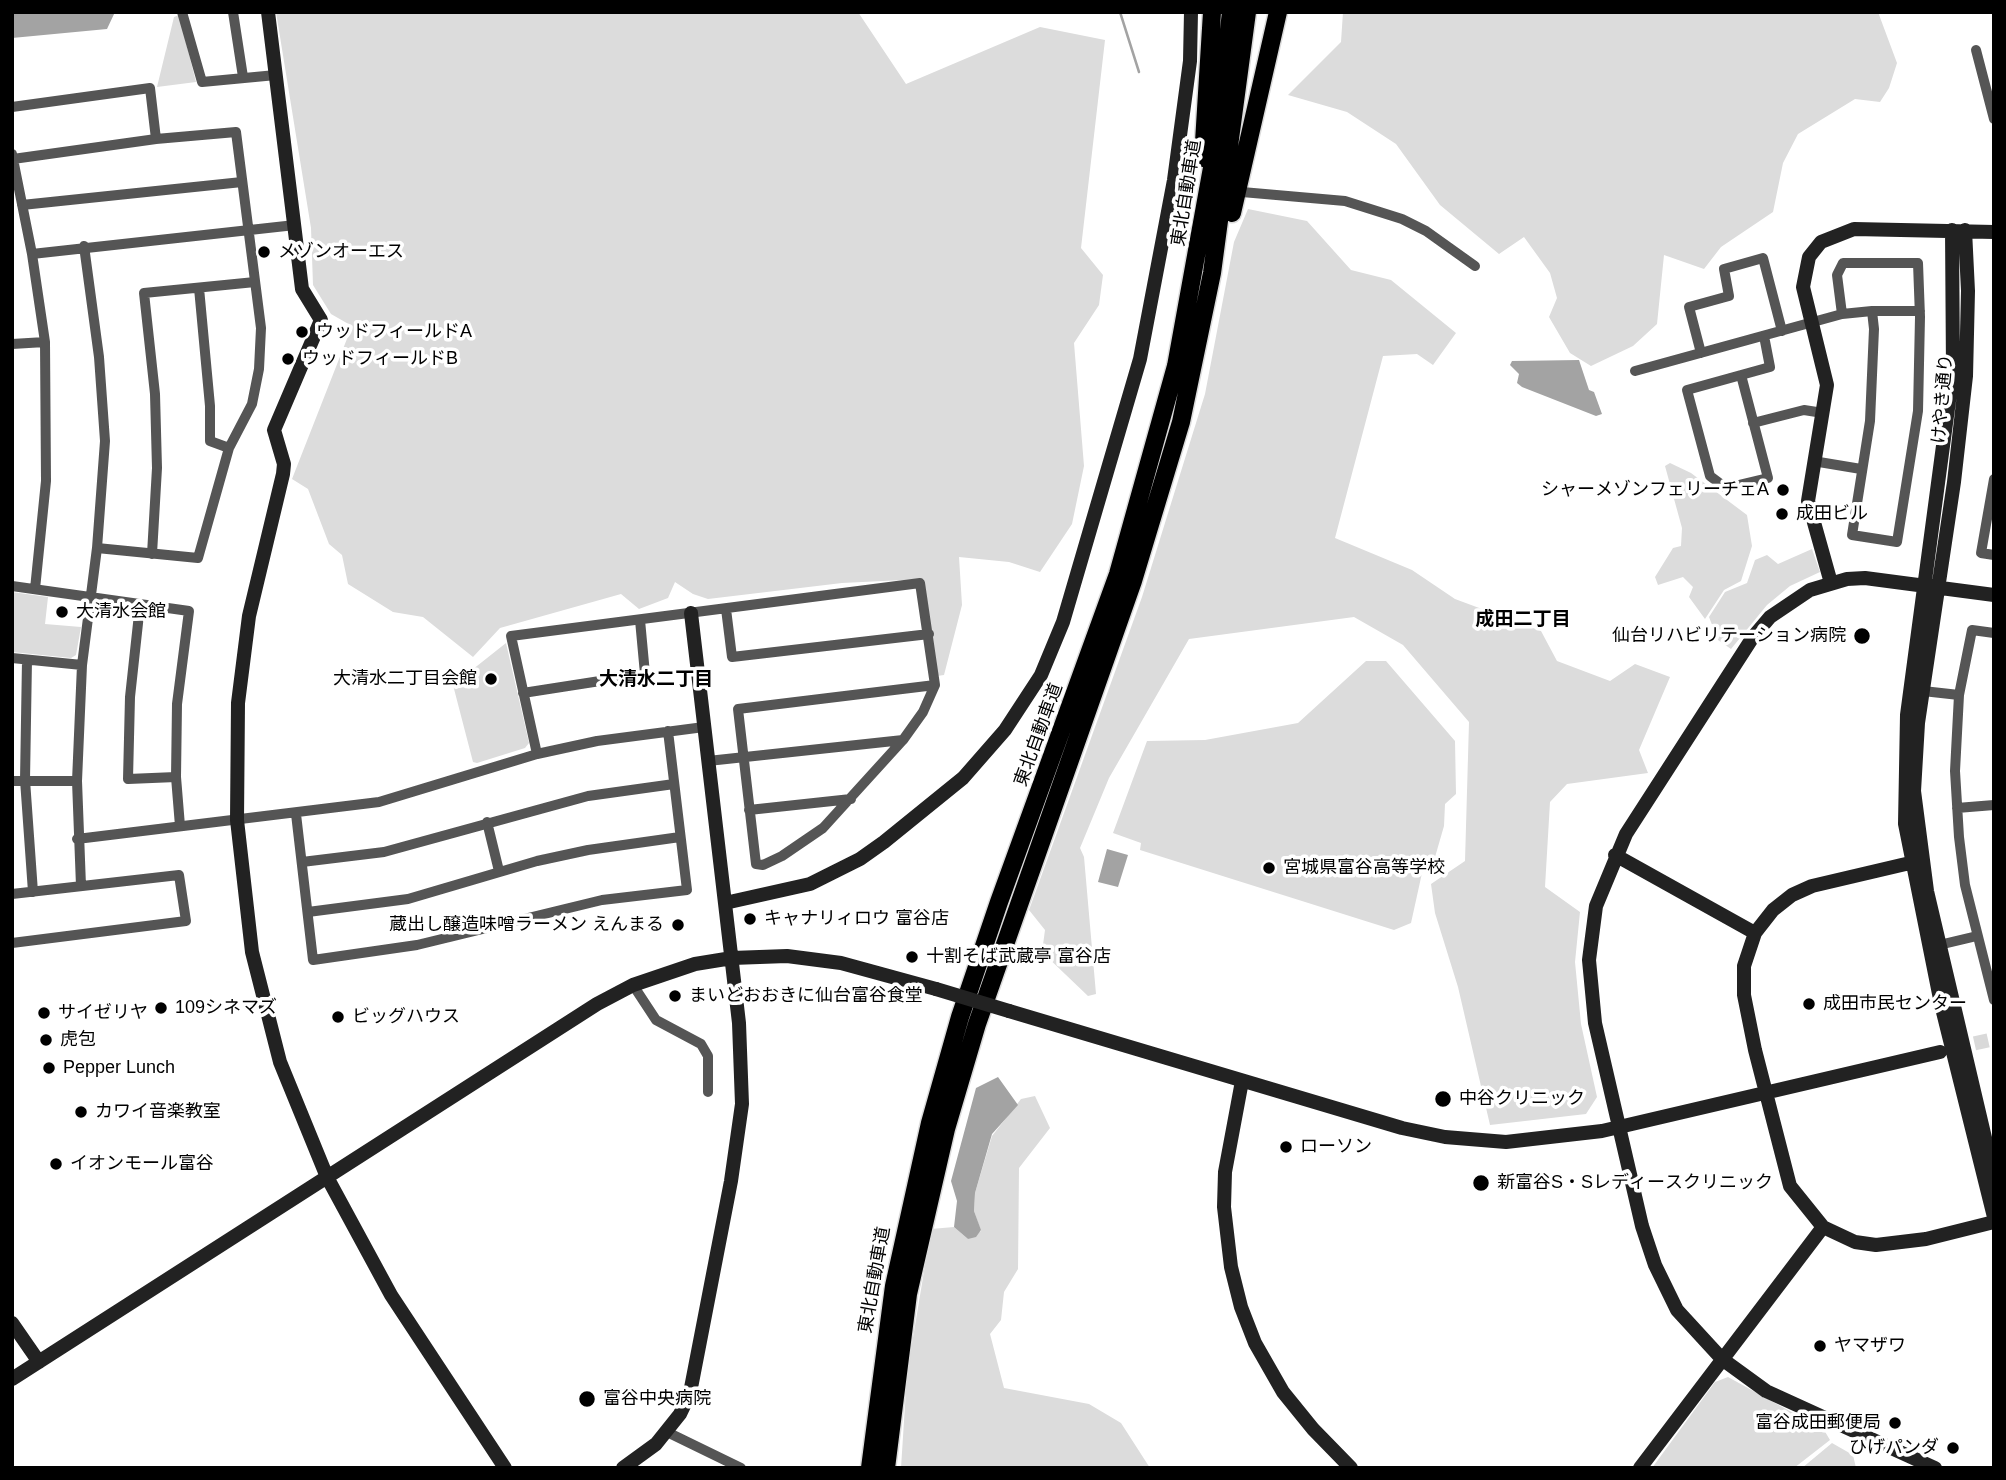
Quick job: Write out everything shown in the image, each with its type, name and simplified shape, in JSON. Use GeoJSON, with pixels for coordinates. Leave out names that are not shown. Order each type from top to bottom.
{"type":"FeatureCollection","features":[{"type":"Feature","properties":{"kind":"highway"},"geometry":{"type":"LineString","coordinates":[[1176,366],[1202,162],[1212,12]]}},
{"type":"Feature","properties":{"kind":"highway","name":"東北自動車道"},"geometry":{"type":"LineString","coordinates":[[870,1468],[879,1375],[894,1286],[930,1123],[960,1017],[999,902],[1118,574],[1176,366],[1215,151],[1231,12]]}},
{"type":"Feature","properties":{"kind":"highway","name":"東北自動車道"},"geometry":{"type":"LineString","coordinates":[[886,1468],[908,1294],[946,1129],[977,1024],[1133,581],[1163,485],[1194,367],[1212,273],[1247,12]]}},
{"type":"Feature","properties":{"kind":"highway"},"geometry":{"type":"LineString","coordinates":[[1212,273],[1230,221],[1278,12]]}},
{"type":"Feature","properties":{"kind":"street"},"geometry":{"type":"LineString","coordinates":[[182,12],[202,82],[276,75]]}},
{"type":"Feature","properties":{"kind":"street"},"geometry":{"type":"LineString","coordinates":[[233,12],[243,77]]}},
{"type":"Feature","properties":{"kind":"street"},"geometry":{"type":"LineString","coordinates":[[268,12],[302,289],[321,320],[274,430],[284,464],[283,474],[263,552],[244,652],[236,733],[237,820],[244,897],[265,1008],[280,1062],[327,1177],[391,1295],[505,1468]]}},
{"type":"Feature","properties":{"kind":"street"},"geometry":{"type":"LineString","coordinates":[[725,903],[810,884],[860,859],[963,779],[1025,702],[1063,622],[1133,385],[1162,251],[1174,180],[1190,61],[1191,12]]}},
{"type":"Feature","properties":{"kind":"street"},"geometry":{"type":"LineString","coordinates":[[1976,50],[1994,119]]}},
{"type":"Feature","properties":{"kind":"street"},"geometry":{"type":"LineString","coordinates":[[12,107],[150,88],[156,139]]}},
{"type":"Feature","properties":{"kind":"street"},"geometry":{"type":"LineString","coordinates":[[35,589],[46,481],[45,342],[32,254],[13,156],[236,132],[261,328],[259,369],[252,404],[229,448],[198,558],[97,548]]}},
{"type":"Feature","properties":{"kind":"street"},"geometry":{"type":"LineString","coordinates":[[1174,180],[1190,184]]}},
{"type":"Feature","properties":{"kind":"street"},"geometry":{"type":"LineString","coordinates":[[22,205],[242,182]]}},
{"type":"Feature","properties":{"kind":"street"},"geometry":{"type":"LineString","coordinates":[[1242,192],[1345,201],[1402,219],[1426,231],[1475,266]]}},
{"type":"Feature","properties":{"kind":"street"},"geometry":{"type":"LineString","coordinates":[[32,254],[84,246],[295,225]]}},
{"type":"Feature","properties":{"kind":"street"},"geometry":{"type":"LineString","coordinates":[[1831,583],[1808,501],[1827,386],[1803,287],[1809,257],[1821,242],[1854,229],[1994,232]]}},
{"type":"Feature","properties":{"kind":"street"},"geometry":{"type":"LineString","coordinates":[[1959,230],[1953,371],[1923,691],[1914,755],[1917,824],[1939,945],[1994,1176]]}},
{"type":"Feature","properties":{"kind":"street","name":"けやき通り"},"geometry":{"type":"LineString","coordinates":[[1931,586],[1940,570],[1966,376],[1968,330],[1959,230]]}},
{"type":"Feature","properties":{"kind":"street"},"geometry":{"type":"LineString","coordinates":[[81,886],[77,839],[77,781],[82,665],[97,548],[105,441],[103,400],[84,246]]}},
{"type":"Feature","properties":{"kind":"street"},"geometry":{"type":"LineString","coordinates":[[1701,353],[1689,307],[1729,296],[1724,269],[1763,258],[1782,331]]}},
{"type":"Feature","properties":{"kind":"street"},"geometry":{"type":"LineString","coordinates":[[1842,314],[1837,275],[1843,263],[1917,263],[1920,310],[1918,411],[1897,542],[1852,535],[1870,421],[1872,311]]}},
{"type":"Feature","properties":{"kind":"street"},"geometry":{"type":"LineString","coordinates":[[152,554],[157,468],[155,394],[144,293],[255,282]]}},
{"type":"Feature","properties":{"kind":"street"},"geometry":{"type":"LineString","coordinates":[[199,288],[210,406],[210,441],[229,448]]}},
{"type":"Feature","properties":{"kind":"street"},"geometry":{"type":"LineString","coordinates":[[1635,371],[1842,314],[1920,310]]}},
{"type":"Feature","properties":{"kind":"street"},"geometry":{"type":"LineString","coordinates":[[1741,375],[1768,478],[1726,488],[1710,476],[1687,390],[1741,375],[1770,367],[1764,336]]}},
{"type":"Feature","properties":{"kind":"street"},"geometry":{"type":"LineString","coordinates":[[12,345],[45,342]]}},
{"type":"Feature","properties":{"kind":"street"},"geometry":{"type":"LineString","coordinates":[[1754,423],[1804,410],[1823,413]]}},
{"type":"Feature","properties":{"kind":"street"},"geometry":{"type":"LineString","coordinates":[[1813,461],[1861,469]]}},
{"type":"Feature","properties":{"kind":"street"},"geometry":{"type":"LineString","coordinates":[[1994,479],[1981,553],[1994,555]]}},
{"type":"Feature","properties":{"kind":"street"},"geometry":{"type":"LineString","coordinates":[[1935,1468],[1766,1391],[1722,1359],[1677,1310],[1655,1265],[1619,1128],[1595,1023],[1589,960],[1596,906],[1615,855],[1761,627],[1798,596],[1831,583],[1865,578],[1994,595]]}},
{"type":"Feature","properties":{"kind":"street"},"geometry":{"type":"LineString","coordinates":[[537,754],[511,636],[920,583],[935,685],[923,712],[903,740],[851,799],[806,841],[763,865],[756,864],[738,709],[935,685]]}},
{"type":"Feature","properties":{"kind":"street"},"geometry":{"type":"LineString","coordinates":[[12,586],[189,611],[177,704],[176,777],[180,826]]}},
{"type":"Feature","properties":{"kind":"street"},"geometry":{"type":"LineString","coordinates":[[1910,863],[1802,890],[1773,910],[1755,933],[1744,966],[1744,995],[1790,1185],[1800,1203],[1823,1227],[1855,1242],[1876,1245],[1926,1239],[1994,1220],[1972,1138],[1910,863],[1905,824],[1904,747],[1910,685],[1931,586]]}},
{"type":"Feature","properties":{"kind":"street"},"geometry":{"type":"LineString","coordinates":[[140,605],[130,697],[128,779],[176,777]]}},
{"type":"Feature","properties":{"kind":"street"},"geometry":{"type":"LineString","coordinates":[[726,608],[732,657],[929,634]]}},
{"type":"Feature","properties":{"kind":"street"},"geometry":{"type":"LineString","coordinates":[[623,1468],[646,1452],[667,1432],[680,1414],[695,1375],[740,1132],[743,1063],[691,613]]}},
{"type":"Feature","properties":{"kind":"street"},"geometry":{"type":"LineString","coordinates":[[523,693],[645,674],[640,620]]}},
{"type":"Feature","properties":{"kind":"street"},"geometry":{"type":"LineString","coordinates":[[1994,632],[1972,630],[1959,695],[1955,771],[1965,885],[1994,1000]]}},
{"type":"Feature","properties":{"kind":"street"},"geometry":{"type":"LineString","coordinates":[[12,658],[82,665]]}},
{"type":"Feature","properties":{"kind":"street"},"geometry":{"type":"LineString","coordinates":[[27,660],[25,780],[33,892]]}},
{"type":"Feature","properties":{"kind":"street"},"geometry":{"type":"LineString","coordinates":[[1923,691],[1959,695]]}},
{"type":"Feature","properties":{"kind":"street"},"geometry":{"type":"LineString","coordinates":[[77,839],[379,802],[537,754],[704,727]]}},
{"type":"Feature","properties":{"kind":"street"},"geometry":{"type":"LineString","coordinates":[[296,814],[313,960],[416,945],[602,900],[687,890],[668,731]]}},
{"type":"Feature","properties":{"kind":"street"},"geometry":{"type":"LineString","coordinates":[[708,761],[903,740]]}},
{"type":"Feature","properties":{"kind":"street"},"geometry":{"type":"LineString","coordinates":[[12,781],[77,781]]}},
{"type":"Feature","properties":{"kind":"street"},"geometry":{"type":"LineString","coordinates":[[302,862],[372,854],[588,796],[674,784]]}},
{"type":"Feature","properties":{"kind":"street"},"geometry":{"type":"LineString","coordinates":[[748,810],[851,799]]}},
{"type":"Feature","properties":{"kind":"street"},"geometry":{"type":"LineString","coordinates":[[1957,808],[1994,805]]}},
{"type":"Feature","properties":{"kind":"street"},"geometry":{"type":"LineString","coordinates":[[487,822],[499,871]]}},
{"type":"Feature","properties":{"kind":"street"},"geometry":{"type":"LineString","coordinates":[[308,912],[408,899],[499,871],[588,850],[680,837]]}},
{"type":"Feature","properties":{"kind":"street"},"geometry":{"type":"LineString","coordinates":[[1615,855],[1755,933]]}},
{"type":"Feature","properties":{"kind":"street"},"geometry":{"type":"LineString","coordinates":[[12,894],[179,875],[186,921],[12,943]]}},
{"type":"Feature","properties":{"kind":"street"},"geometry":{"type":"LineString","coordinates":[[1939,945],[1977,936]]}},
{"type":"Feature","properties":{"kind":"street"},"geometry":{"type":"LineString","coordinates":[[12,1379],[597,1004],[633,985],[686,966],[732,958],[814,958],[936,989],[1242,1081],[1445,1137],[1534,1142],[1619,1128],[1940,1052]]}},
{"type":"Feature","properties":{"kind":"street"},"geometry":{"type":"LineString","coordinates":[[633,985],[656,1020],[701,1044],[708,1056],[708,1092]]}},
{"type":"Feature","properties":{"kind":"street"},"geometry":{"type":"LineString","coordinates":[[1242,1081],[1225,1172],[1224,1207],[1231,1266],[1241,1307],[1255,1343],[1283,1392],[1313,1429],[1351,1468]]}},
{"type":"Feature","properties":{"kind":"street"},"geometry":{"type":"LineString","coordinates":[[1640,1468],[1823,1227]]}},
{"type":"Feature","properties":{"kind":"street"},"geometry":{"type":"LineString","coordinates":[[12,1322],[39,1362]]}},
{"type":"Feature","properties":{"kind":"street"},"geometry":{"type":"LineString","coordinates":[[667,1432],[741,1468]]}},
{"type":"Feature","properties":{"kind":"shaded area"},"geometry":{"type":"Polygon","coordinates":[[[12,12],[115,12],[107,29],[12,38],[12,12]]]}},
{"type":"Feature","properties":{"kind":"shaded area"},"geometry":{"type":"Polygon","coordinates":[[[276,12],[858,12],[906,84],[1040,27],[1105,40],[1081,248],[1103,275],[1099,305],[1074,343],[1084,466],[1072,524],[1040,572],[1009,562],[959,557],[962,605],[944,675],[937,676],[924,579],[842,583],[708,599],[693,594],[675,582],[668,598],[639,609],[621,594],[500,628],[473,657],[423,617],[393,612],[348,584],[342,555],[329,544],[308,489],[292,479],[352,326],[331,314],[313,285],[311,228],[276,12]]]}},
{"type":"Feature","properties":{"kind":"shaded area"},"geometry":{"type":"Polygon","coordinates":[[[1343,12],[1878,12],[1897,63],[1889,88],[1880,102],[1855,99],[1798,134],[1783,163],[1773,212],[1721,247],[1704,269],[1664,255],[1657,324],[1633,346],[1591,366],[1570,353],[1549,317],[1557,298],[1550,273],[1524,237],[1499,254],[1440,205],[1396,144],[1347,112],[1288,95],[1341,42],[1343,12]]]}},
{"type":"Feature","properties":{"kind":"shaded area"},"geometry":{"type":"Polygon","coordinates":[[[179,15],[196,82],[157,87],[174,17],[179,15]]]}},
{"type":"Feature","properties":{"kind":"shaded area"},"geometry":{"type":"Polygon","coordinates":[[[1248,209],[1307,221],[1351,270],[1391,280],[1456,333],[1433,365],[1417,354],[1383,356],[1335,538],[1412,570],[1455,599],[1541,631],[1557,661],[1610,681],[1635,664],[1670,677],[1639,750],[1648,773],[1567,784],[1550,802],[1545,887],[1580,912],[1575,962],[1581,1024],[1597,1097],[1586,1114],[1490,1125],[1458,987],[1435,913],[1431,884],[1465,861],[1469,722],[1403,645],[1354,617],[1189,639],[1109,778],[1080,848],[1084,857],[1096,994],[1088,996],[1042,952],[1045,930],[1029,910],[1142,597],[1205,394],[1234,242],[1248,209]]]}},
{"type":"Feature","properties":{"kind":"shaded area"},"geometry":{"type":"Polygon","coordinates":[[[1579,360],[1589,390],[1594,392],[1602,414],[1596,416],[1522,387],[1517,383],[1519,374],[1510,365],[1512,361],[1579,360]]]}},
{"type":"Feature","properties":{"kind":"shaded area"},"geometry":{"type":"Polygon","coordinates":[[[1670,463],[1691,473],[1747,515],[1752,546],[1741,581],[1724,590],[1705,619],[1689,597],[1693,587],[1683,577],[1658,585],[1655,577],[1673,548],[1681,546],[1682,528],[1665,466],[1670,463]]]}},
{"type":"Feature","properties":{"kind":"shaded area"},"geometry":{"type":"Polygon","coordinates":[[[1812,549],[1820,572],[1790,586],[1767,605],[1731,649],[1718,640],[1709,617],[1725,592],[1747,583],[1755,560],[1767,555],[1778,564],[1812,549]]]}},
{"type":"Feature","properties":{"kind":"shaded area"},"geometry":{"type":"Polygon","coordinates":[[[12,592],[48,597],[45,624],[81,627],[76,655],[71,658],[12,652],[12,592]]]}},
{"type":"Feature","properties":{"kind":"shaded area"},"geometry":{"type":"Polygon","coordinates":[[[506,643],[529,743],[525,748],[473,762],[453,685],[506,643]]]}},
{"type":"Feature","properties":{"kind":"shaded area"},"geometry":{"type":"Polygon","coordinates":[[[1366,661],[1386,661],[1455,741],[1456,794],[1445,804],[1444,826],[1433,864],[1422,873],[1411,923],[1394,930],[1140,850],[1141,843],[1113,833],[1147,741],[1205,740],[1298,723],[1366,661]]]}},
{"type":"Feature","properties":{"kind":"shaded area"},"geometry":{"type":"Polygon","coordinates":[[[1107,849],[1128,855],[1118,887],[1098,882],[1107,849]]]}},
{"type":"Feature","properties":{"kind":"shaded area"},"geometry":{"type":"Polygon","coordinates":[[[998,1077],[1018,1105],[992,1134],[975,1193],[974,1211],[981,1230],[976,1237],[968,1239],[954,1227],[957,1201],[951,1181],[976,1088],[998,1077]]]}},
{"type":"Feature","properties":{"kind":"shaded area"},"geometry":{"type":"Polygon","coordinates":[[[1035,1096],[1050,1128],[1019,1168],[1018,1269],[1004,1292],[1001,1320],[990,1334],[1004,1388],[1089,1404],[1121,1423],[1150,1468],[901,1468],[907,1374],[931,1229],[954,1227],[968,1239],[981,1231],[974,1211],[975,1193],[992,1136],[1021,1099],[1035,1096]]]}},
{"type":"Feature","properties":{"kind":"shaded area"},"geometry":{"type":"Polygon","coordinates":[[[1728,1377],[1824,1430],[1830,1440],[1794,1468],[1652,1468],[1715,1382],[1728,1377]]]}},
{"type":"Feature","properties":{"kind":"shaded area"},"geometry":{"type":"Polygon","coordinates":[[[1832,1443],[1853,1455],[1856,1468],[1802,1468],[1832,1443]]]}},
{"type":"Feature","properties":{"kind":"waterway"},"geometry":{"type":"LineString","coordinates":[[1120,12],[1139,72]]}},
{"type":"Feature","properties":{"kind":"tunnel"},"geometry":{"type":"LineString","coordinates":[[1954,1048],[1994,1039]]}},
{"type":"Feature","properties":{"kind":"place","name":"メゾンオーエス"},"geometry":{"type":"Point","coordinates":[264,252]}},
{"type":"Feature","properties":{"kind":"place","name":"ウッドフィールドA"},"geometry":{"type":"Point","coordinates":[302,332]}},
{"type":"Feature","properties":{"kind":"place","name":"ウッドフィールドB"},"geometry":{"type":"Point","coordinates":[288,359]}},
{"type":"Feature","properties":{"kind":"place","name":"シャーメゾンフェリーチェA"},"geometry":{"type":"Point","coordinates":[1783,490]}},
{"type":"Feature","properties":{"kind":"place","name":"成田ビル"},"geometry":{"type":"Point","coordinates":[1782,514]}},
{"type":"Feature","properties":{"kind":"place","name":"大清水会館"},"geometry":{"type":"Point","coordinates":[62,612]}},
{"type":"Feature","properties":{"kind":"place","name":"仙台リハビリテーション病院"},"geometry":{"type":"Point","coordinates":[1862,636]}},
{"type":"Feature","properties":{"kind":"place","name":"大清水二丁目会館"},"geometry":{"type":"Point","coordinates":[491,679]}},
{"type":"Feature","properties":{"kind":"place","name":"宮城県富谷高等学校"},"geometry":{"type":"Point","coordinates":[1269,868]}},
{"type":"Feature","properties":{"kind":"place","name":"キャナリィロウ 富谷店"},"geometry":{"type":"Point","coordinates":[750,919]}},
{"type":"Feature","properties":{"kind":"place","name":"蔵出し醸造味噌ラーメン えんまる"},"geometry":{"type":"Point","coordinates":[678,925]}},
{"type":"Feature","properties":{"kind":"place","name":"十割そば武蔵亭 富谷店"},"geometry":{"type":"Point","coordinates":[912,957]}},
{"type":"Feature","properties":{"kind":"place","name":"まいどおおきに仙台富谷食堂"},"geometry":{"type":"Point","coordinates":[675,996]}},
{"type":"Feature","properties":{"kind":"place","name":"成田市民センター"},"geometry":{"type":"Point","coordinates":[1809,1004]}},
{"type":"Feature","properties":{"kind":"place","name":"109シネマズ"},"geometry":{"type":"Point","coordinates":[161,1008]}},
{"type":"Feature","properties":{"kind":"place","name":"サイゼリヤ"},"geometry":{"type":"Point","coordinates":[44,1013]}},
{"type":"Feature","properties":{"kind":"place","name":"ビッグハウス"},"geometry":{"type":"Point","coordinates":[338,1017]}},
{"type":"Feature","properties":{"kind":"place","name":"虎包"},"geometry":{"type":"Point","coordinates":[46,1040]}},
{"type":"Feature","properties":{"kind":"place","name":"Pepper Lunch"},"geometry":{"type":"Point","coordinates":[49,1068]}},
{"type":"Feature","properties":{"kind":"place","name":"中谷クリニック"},"geometry":{"type":"Point","coordinates":[1443,1099]}},
{"type":"Feature","properties":{"kind":"place","name":"カワイ音楽教室"},"geometry":{"type":"Point","coordinates":[81,1112]}},
{"type":"Feature","properties":{"kind":"place","name":"ローソン"},"geometry":{"type":"Point","coordinates":[1286,1147]}},
{"type":"Feature","properties":{"kind":"place","name":"イオンモール富谷"},"geometry":{"type":"Point","coordinates":[56,1164]}},
{"type":"Feature","properties":{"kind":"place","name":"新富谷S・Sレディースクリニック"},"geometry":{"type":"Point","coordinates":[1481,1183]}},
{"type":"Feature","properties":{"kind":"place","name":"ヤマザワ"},"geometry":{"type":"Point","coordinates":[1820,1346]}},
{"type":"Feature","properties":{"kind":"place","name":"富谷中央病院"},"geometry":{"type":"Point","coordinates":[587,1399]}},
{"type":"Feature","properties":{"kind":"place","name":"富谷成田郵便局"},"geometry":{"type":"Point","coordinates":[1895,1423]}},
{"type":"Feature","properties":{"kind":"place","name":"ひげパンダ"},"geometry":{"type":"Point","coordinates":[1953,1448]}},
{"type":"Feature","properties":{"kind":"district","name":"成田二丁目"},"geometry":{"type":"Point","coordinates":[1523,620]}},
{"type":"Feature","properties":{"kind":"district","name":"大清水二丁目"},"geometry":{"type":"Point","coordinates":[656,680]}}]}
